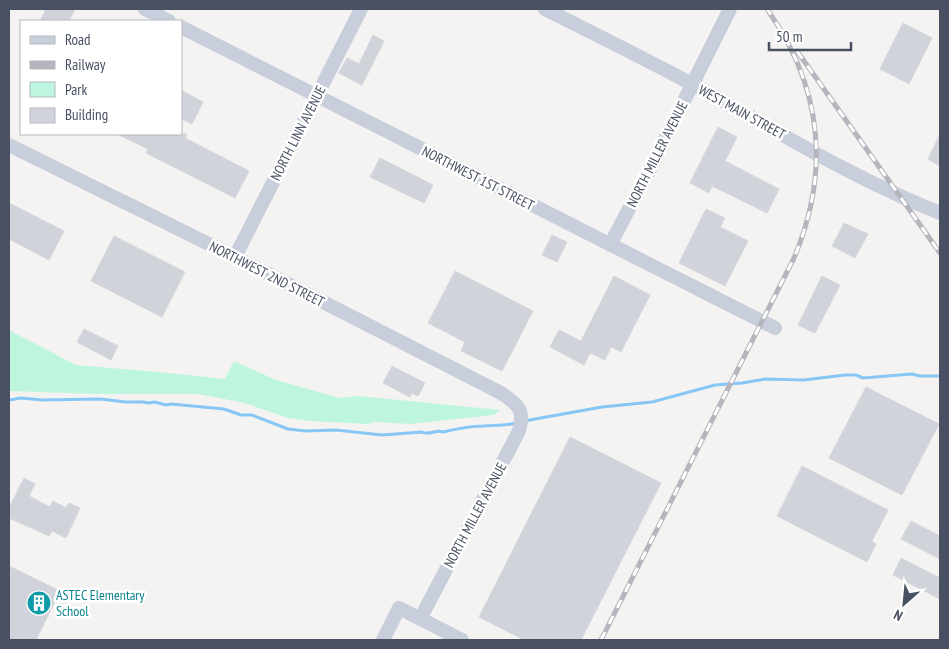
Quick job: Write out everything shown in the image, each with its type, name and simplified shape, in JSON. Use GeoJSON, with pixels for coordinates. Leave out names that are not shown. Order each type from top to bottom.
{"type":"FeatureCollection","features":[{"type":"Feature","properties":{"kind":"street"},"geometry":{"type":"LineString","coordinates":[[145,9],[167,20]]}},
{"type":"Feature","properties":{"kind":"street","name":"NORTH LINN AVENUE"},"geometry":{"type":"LineString","coordinates":[[235,257],[361,9]]}},
{"type":"Feature","properties":{"kind":"street","name":"WEST MAIN STREET"},"geometry":{"type":"LineString","coordinates":[[545,9],[692,85],[866,179],[940,213]]}},
{"type":"Feature","properties":{"kind":"street","name":"NORTH MILLER AVENUE"},"geometry":{"type":"LineString","coordinates":[[610,246],[730,9]]}},
{"type":"Feature","properties":{"kind":"street","name":"NORTHWEST 1ST STREET"},"geometry":{"type":"LineString","coordinates":[[182,28],[775,328]]}},
{"type":"Feature","properties":{"kind":"street","name":"NORTHWEST 2ND STREET"},"geometry":{"type":"LineString","coordinates":[[9,145],[235,257],[501,393],[517,404],[521,413]]}},
{"type":"Feature","properties":{"kind":"street","name":"NORTH MILLER AVENUE"},"geometry":{"type":"LineString","coordinates":[[420,619],[518,433],[521,413]]}},
{"type":"Feature","properties":{"kind":"street"},"geometry":{"type":"LineString","coordinates":[[383,640],[399,608],[462,640]]}},
{"type":"Feature","properties":{"kind":"green space"},"geometry":{"type":"Polygon","coordinates":[[[9,330],[76,365],[225,379],[234,361],[276,380],[340,398],[359,396],[500,410],[494,415],[410,424],[376,422],[367,424],[288,418],[245,403],[198,394],[96,394],[9,391],[9,330]]]}},
{"type":"Feature","properties":{"kind":"building"},"geometry":{"type":"Polygon","coordinates":[[[46,9],[75,9],[70,20],[40,20],[46,9]]]}},
{"type":"Feature","properties":{"kind":"building"},"geometry":{"type":"Polygon","coordinates":[[[903,23],[932,38],[909,84],[880,69],[903,23]]]}},
{"type":"Feature","properties":{"kind":"building"},"geometry":{"type":"Polygon","coordinates":[[[373,35],[384,41],[362,85],[339,73],[347,58],[359,64],[373,35]]]}},
{"type":"Feature","properties":{"kind":"building"},"geometry":{"type":"Polygon","coordinates":[[[182,91],[203,102],[192,124],[182,119],[182,91]]]}},
{"type":"Feature","properties":{"kind":"building"},"geometry":{"type":"Polygon","coordinates":[[[718,127],[737,137],[725,161],[779,189],[767,213],[712,186],[709,193],[690,183],[718,127]]]}},
{"type":"Feature","properties":{"kind":"building"},"geometry":{"type":"Polygon","coordinates":[[[187,134],[185,138],[249,171],[235,198],[146,153],[148,149],[119,135],[187,134]]]}},
{"type":"Feature","properties":{"kind":"building"},"geometry":{"type":"Polygon","coordinates":[[[940,134],[940,166],[928,159],[940,134]]]}},
{"type":"Feature","properties":{"kind":"building"},"geometry":{"type":"Polygon","coordinates":[[[380,158],[433,185],[424,203],[370,177],[380,158]]]}},
{"type":"Feature","properties":{"kind":"building"},"geometry":{"type":"Polygon","coordinates":[[[9,203],[64,231],[49,260],[9,239],[9,203]]]}},
{"type":"Feature","properties":{"kind":"building"},"geometry":{"type":"Polygon","coordinates":[[[706,209],[725,218],[720,227],[748,241],[725,286],[679,263],[706,209]]]}},
{"type":"Feature","properties":{"kind":"building"},"geometry":{"type":"Polygon","coordinates":[[[844,223],[868,234],[855,258],[832,246],[844,223]]]}},
{"type":"Feature","properties":{"kind":"building"},"geometry":{"type":"Polygon","coordinates":[[[552,235],[567,242],[557,262],[542,255],[552,235]]]}},
{"type":"Feature","properties":{"kind":"building"},"geometry":{"type":"Polygon","coordinates":[[[114,236],[185,272],[162,317],[91,281],[114,236]]]}},
{"type":"Feature","properties":{"kind":"building"},"geometry":{"type":"Polygon","coordinates":[[[455,271],[533,311],[502,371],[461,351],[465,342],[428,323],[455,271]]]}},
{"type":"Feature","properties":{"kind":"building"},"geometry":{"type":"Polygon","coordinates":[[[614,276],[650,295],[621,352],[611,347],[605,360],[590,353],[584,365],[550,347],[559,330],[581,341],[614,276]]]}},
{"type":"Feature","properties":{"kind":"building"},"geometry":{"type":"Polygon","coordinates":[[[822,276],[840,285],[815,333],[798,325],[822,276]]]}},
{"type":"Feature","properties":{"kind":"building"},"geometry":{"type":"Polygon","coordinates":[[[84,329],[118,346],[111,360],[77,342],[84,329]]]}},
{"type":"Feature","properties":{"kind":"building"},"geometry":{"type":"Polygon","coordinates":[[[392,366],[425,383],[418,396],[412,393],[410,397],[383,383],[392,366]]]}},
{"type":"Feature","properties":{"kind":"building"},"geometry":{"type":"Polygon","coordinates":[[[866,387],[939,424],[902,495],[829,458],[866,387]]]}},
{"type":"Feature","properties":{"kind":"building"},"geometry":{"type":"Polygon","coordinates":[[[570,437],[661,483],[581,640],[524,640],[479,617],[570,437]]]}},
{"type":"Feature","properties":{"kind":"building"},"geometry":{"type":"Polygon","coordinates":[[[802,466],[888,510],[872,541],[876,544],[867,562],[777,516],[802,466]]]}},
{"type":"Feature","properties":{"kind":"building"},"geometry":{"type":"Polygon","coordinates":[[[24,478],[35,484],[29,496],[50,507],[53,501],[66,508],[69,503],[80,508],[66,538],[52,531],[49,536],[9,518],[9,508],[24,478]]]}},
{"type":"Feature","properties":{"kind":"building"},"geometry":{"type":"Polygon","coordinates":[[[911,521],[940,536],[940,559],[901,539],[911,521]]]}},
{"type":"Feature","properties":{"kind":"building"},"geometry":{"type":"Polygon","coordinates":[[[901,558],[940,578],[940,599],[893,575],[901,558]]]}},
{"type":"Feature","properties":{"kind":"building","name":"ASTEC Elementary School"},"geometry":{"type":"Polygon","coordinates":[[[9,566],[60,591],[36,640],[9,640],[9,566]]]}},
{"type":"Feature","properties":{"kind":"waterway"},"geometry":{"type":"LineString","coordinates":[[524,421],[602,407],[652,402],[715,385],[765,379],[804,380],[845,375],[856,375],[863,378],[912,374],[940,376]]}},
{"type":"Feature","properties":{"kind":"waterway"},"geometry":{"type":"LineString","coordinates":[[9,400],[21,398],[42,400],[100,399],[126,402],[155,402],[166,405],[224,409],[241,415],[252,415],[288,429],[305,431],[336,430],[382,435],[443,432],[468,427],[516,423]]}},
{"type":"Feature","properties":{"kind":"railway"},"geometry":{"type":"LineString","coordinates":[[601,640],[794,258],[806,225],[813,193],[816,161],[815,130],[800,68],[785,38],[767,9]]}},
{"type":"Feature","properties":{"kind":"railway"},"geometry":{"type":"LineString","coordinates":[[797,51],[940,253]]}},
{"type":"Feature","properties":{"kind":"place","name":"ASTEC Elementary School"},"geometry":{"type":"Point","coordinates":[39,603]}}]}
